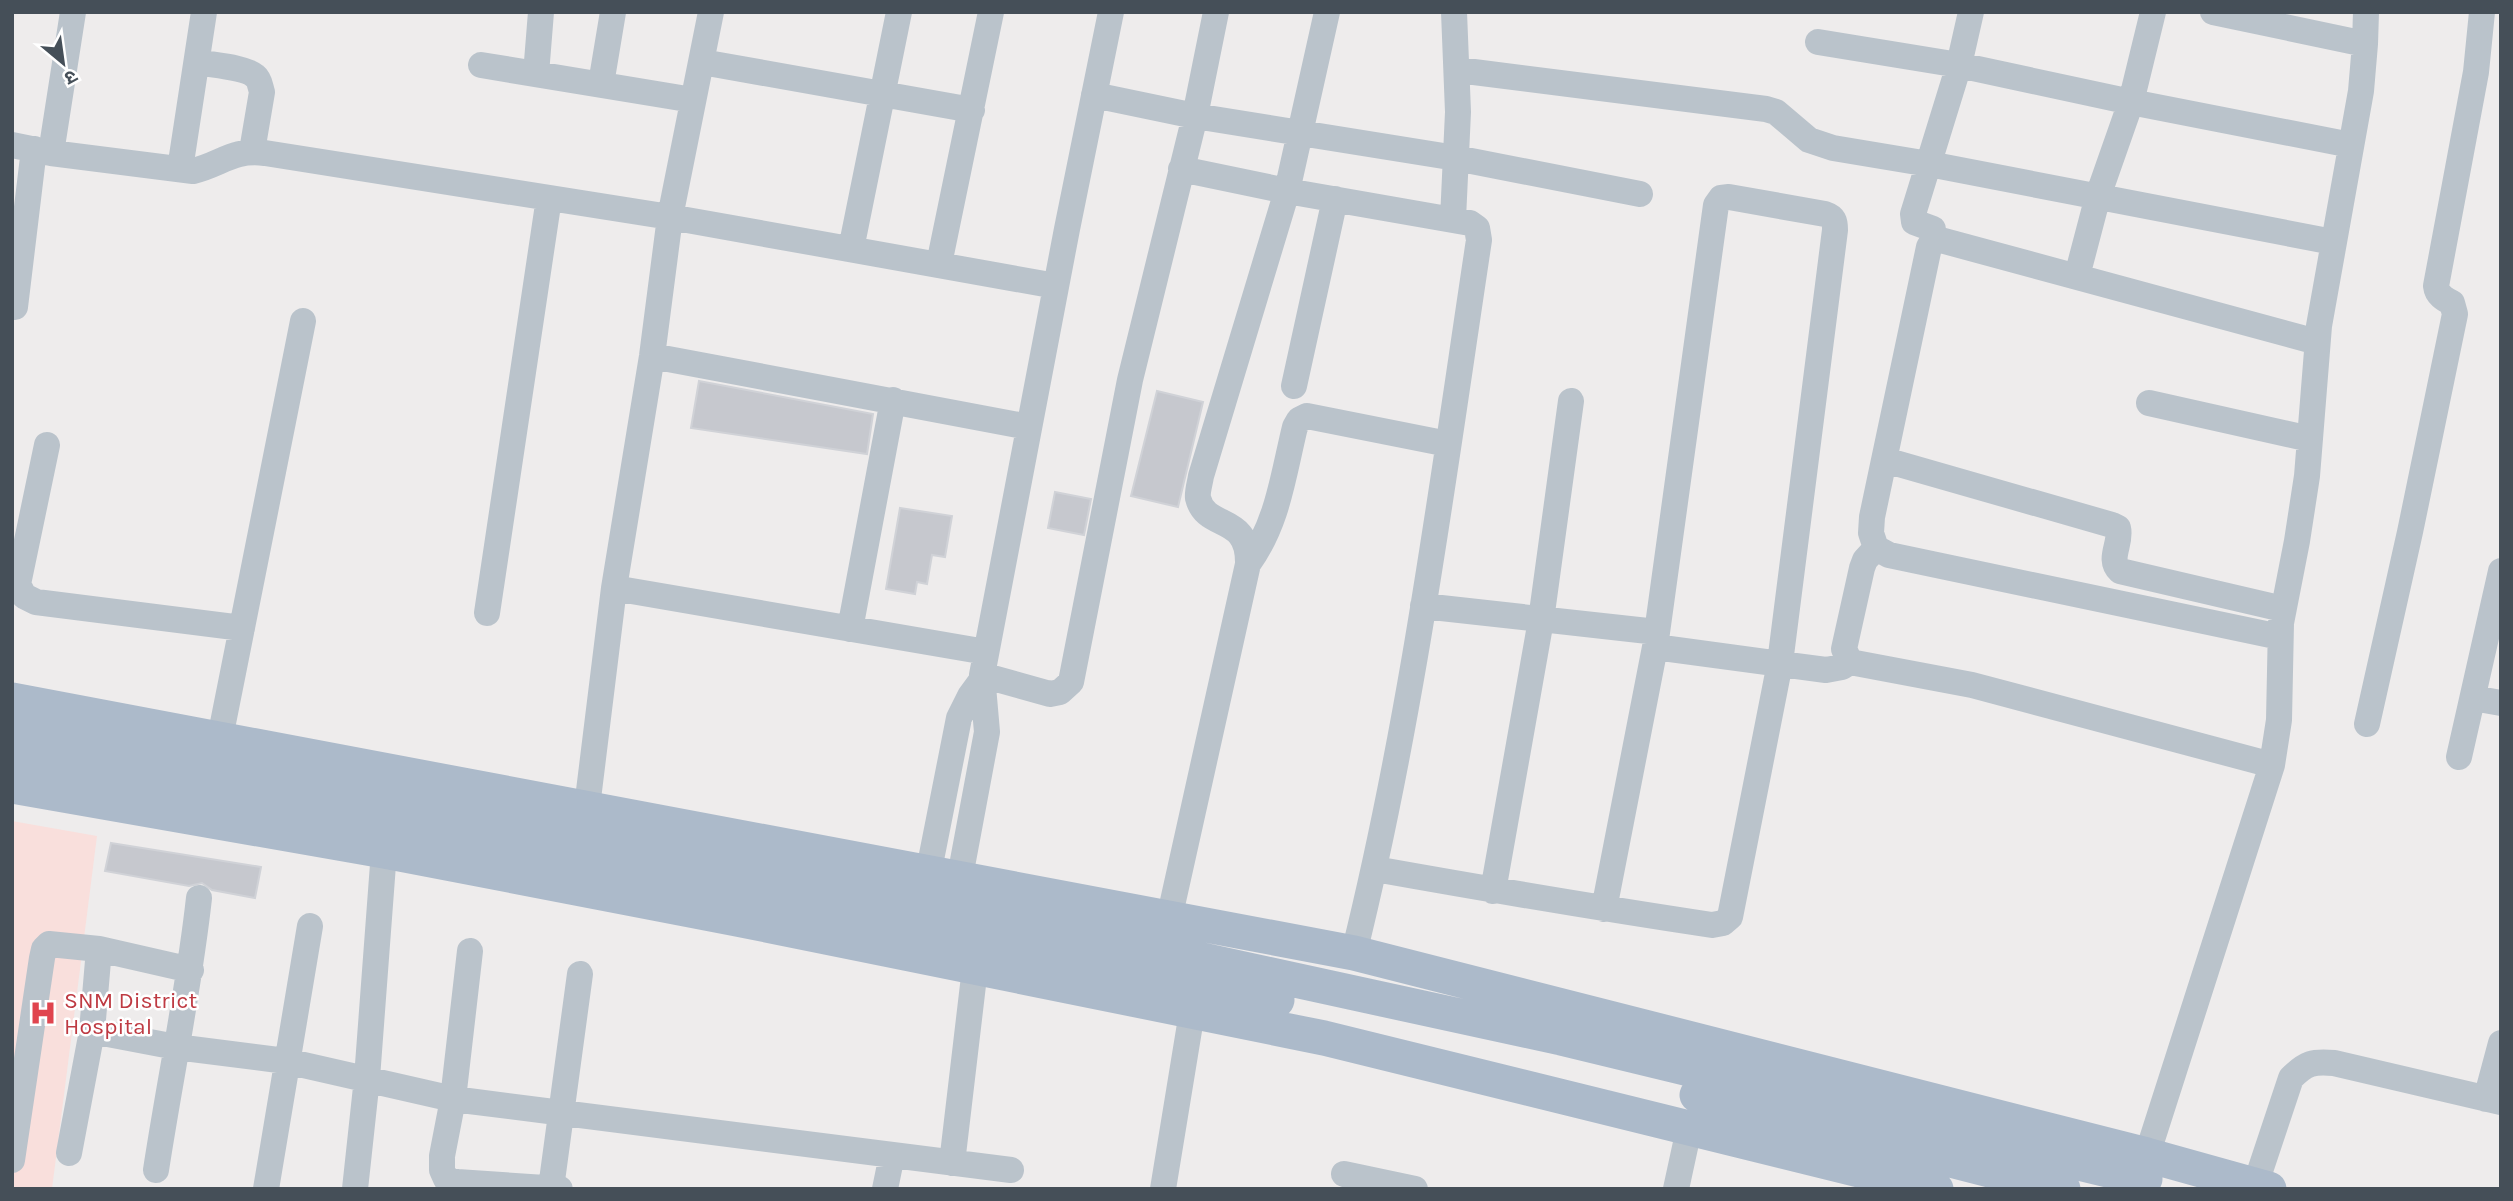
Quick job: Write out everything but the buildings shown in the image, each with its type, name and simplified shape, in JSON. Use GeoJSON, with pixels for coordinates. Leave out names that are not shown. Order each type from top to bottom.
{"type":"FeatureCollection","features":[{"type":"Feature","properties":{"kind":"main road"},"geometry":{"type":"LineString","coordinates":[[12,700],[587,807],[940,924],[1192,1012],[1324,1038],[1936,1189]]}},
{"type":"Feature","properties":{"kind":"main road"},"geometry":{"type":"LineString","coordinates":[[12,729],[601,840],[1106,964],[1562,1060],[2063,1189]]}},
{"type":"Feature","properties":{"kind":"main road"},"geometry":{"type":"LineString","coordinates":[[12,756],[940,924],[1169,919],[1354,953],[2147,1155],[2259,1188]]}},
{"type":"Feature","properties":{"kind":"main road"},"geometry":{"type":"LineString","coordinates":[[12,786],[384,851],[940,924],[1106,939],[1561,1038],[2182,1189]]}},
{"type":"Feature","properties":{"kind":"street"},"geometry":{"type":"LineString","coordinates":[[15,307],[32,149],[73,12]]}},
{"type":"Feature","properties":{"kind":"street"},"geometry":{"type":"LineString","coordinates":[[180,169],[204,12]]}},
{"type":"Feature","properties":{"kind":"street"},"geometry":{"type":"LineString","coordinates":[[537,74],[541,12]]}},
{"type":"Feature","properties":{"kind":"street"},"geometry":{"type":"LineString","coordinates":[[601,84],[613,12]]}},
{"type":"Feature","properties":{"kind":"street"},"geometry":{"type":"LineString","coordinates":[[587,807],[614,587],[652,356],[670,217],[711,12]]}},
{"type":"Feature","properties":{"kind":"street"},"geometry":{"type":"LineString","coordinates":[[851,249],[899,12]]}},
{"type":"Feature","properties":{"kind":"street"},"geometry":{"type":"LineString","coordinates":[[939,264],[991,12]]}},
{"type":"Feature","properties":{"kind":"street"},"geometry":{"type":"LineString","coordinates":[[952,1163],[940,924],[959,718],[983,669],[1111,12]]}},
{"type":"Feature","properties":{"kind":"street"},"geometry":{"type":"LineString","coordinates":[[614,587],[849,629],[983,669],[1050,694],[1060,692],[1071,682],[1130,380],[1195,116],[1216,12]]}},
{"type":"Feature","properties":{"kind":"street"},"geometry":{"type":"LineString","coordinates":[[1169,919],[1248,564],[1248,548],[1243,536],[1211,516],[1202,507],[1198,496],[1201,476],[1287,191],[1327,12]]}},
{"type":"Feature","properties":{"kind":"street"},"geometry":{"type":"LineString","coordinates":[[1453,219],[1458,70],[1454,12]]}},
{"type":"Feature","properties":{"kind":"street"},"geometry":{"type":"LineString","coordinates":[[1971,12],[1959,65],[1913,219],[1918,224],[1933,229],[1932,242],[1872,517],[1871,533],[1876,548],[1889,555],[2280,637]]}},
{"type":"Feature","properties":{"kind":"street"},"geometry":{"type":"LineString","coordinates":[[2077,276],[2098,197],[2131,102],[2153,12]]}},
{"type":"Feature","properties":{"kind":"street"},"geometry":{"type":"LineString","coordinates":[[2213,12],[2365,44]]}},
{"type":"Feature","properties":{"kind":"street"},"geometry":{"type":"LineString","coordinates":[[2147,1155],[2272,765],[2279,720],[2283,609],[2299,530],[2310,439],[2317,342],[2361,91],[2366,12]]}},
{"type":"Feature","properties":{"kind":"street"},"geometry":{"type":"LineString","coordinates":[[2367,724],[2455,314],[2452,303],[2437,292],[2436,286],[2476,72],[2482,12]]}},
{"type":"Feature","properties":{"kind":"street"},"geometry":{"type":"LineString","coordinates":[[1818,42],[1959,65],[2351,145]]}},
{"type":"Feature","properties":{"kind":"street"},"geometry":{"type":"LineString","coordinates":[[197,62],[256,76],[262,92],[252,151]]}},
{"type":"Feature","properties":{"kind":"street"},"geometry":{"type":"LineString","coordinates":[[702,62],[972,110]]}},
{"type":"Feature","properties":{"kind":"street"},"geometry":{"type":"LineString","coordinates":[[481,65],[693,100]]}},
{"type":"Feature","properties":{"kind":"street"},"geometry":{"type":"LineString","coordinates":[[1458,70],[1766,108],[1776,112],[1808,140],[1820,145],[2333,242]]}},
{"type":"Feature","properties":{"kind":"street"},"geometry":{"type":"LineString","coordinates":[[1094,94],[1195,116],[1456,158],[1640,194]]}},
{"type":"Feature","properties":{"kind":"street"},"geometry":{"type":"LineString","coordinates":[[32,149],[193,171],[204,169],[239,152],[252,151],[670,217],[1056,286]]}},
{"type":"Feature","properties":{"kind":"street"},"geometry":{"type":"LineString","coordinates":[[1181,169],[1287,191],[1453,219],[1470,223],[1477,228],[1479,240],[1423,606],[1375,869],[1354,953]]}},
{"type":"Feature","properties":{"kind":"street"},"geometry":{"type":"LineString","coordinates":[[1375,869],[1493,891],[1604,909],[1712,925],[1723,923],[1730,917],[1780,663],[1835,230],[1832,216],[1729,197],[1721,198],[1716,205],[1656,640],[1604,909]]}},
{"type":"Feature","properties":{"kind":"street"},"geometry":{"type":"LineString","coordinates":[[487,613],[549,198]]}},
{"type":"Feature","properties":{"kind":"street"},"geometry":{"type":"LineString","coordinates":[[1294,386],[1335,199]]}},
{"type":"Feature","properties":{"kind":"street"},"geometry":{"type":"LineString","coordinates":[[1932,242],[1937,239],[1944,240],[2317,342]]}},
{"type":"Feature","properties":{"kind":"street"},"geometry":{"type":"LineString","coordinates":[[220,738],[303,321]]}},
{"type":"Feature","properties":{"kind":"street"},"geometry":{"type":"LineString","coordinates":[[652,356],[1029,427]]}},
{"type":"Feature","properties":{"kind":"street"},"geometry":{"type":"LineString","coordinates":[[849,629],[893,400]]}},
{"type":"Feature","properties":{"kind":"street"},"geometry":{"type":"LineString","coordinates":[[1493,891],[1541,620],[1571,401]]}},
{"type":"Feature","properties":{"kind":"street"},"geometry":{"type":"LineString","coordinates":[[2149,403],[2310,439]]}},
{"type":"Feature","properties":{"kind":"street"},"geometry":{"type":"LineString","coordinates":[[1248,564],[1263,544],[1270,527],[1299,419],[1307,416],[1448,444]]}},
{"type":"Feature","properties":{"kind":"street"},"geometry":{"type":"LineString","coordinates":[[47,445],[18,584],[24,596],[36,602],[242,628]]}},
{"type":"Feature","properties":{"kind":"street"},"geometry":{"type":"LineString","coordinates":[[1885,460],[2112,525],[2118,528],[2120,533],[2114,557],[2114,564],[2120,571],[2283,609]]}},
{"type":"Feature","properties":{"kind":"street"},"geometry":{"type":"LineString","coordinates":[[1850,662],[1844,649],[1862,568],[1865,560],[1876,548]]}},
{"type":"Feature","properties":{"kind":"street"},"geometry":{"type":"LineString","coordinates":[[2459,757],[2501,571]]}},
{"type":"Feature","properties":{"kind":"street"},"geometry":{"type":"LineString","coordinates":[[1423,606],[1541,620],[1826,670],[1842,667],[1850,662],[1972,685],[2272,765]]}},
{"type":"Feature","properties":{"kind":"street"},"geometry":{"type":"LineString","coordinates":[[2473,698],[2501,704]]}},
{"type":"Feature","properties":{"kind":"street"},"geometry":{"type":"LineString","coordinates":[[355,1189],[367,1078],[384,851]]}},
{"type":"Feature","properties":{"kind":"street"},"geometry":{"type":"LineString","coordinates":[[156,1170],[191,970],[199,898]]}},
{"type":"Feature","properties":{"kind":"street"},"geometry":{"type":"LineString","coordinates":[[266,1189],[310,926]]}},
{"type":"Feature","properties":{"kind":"street"},"geometry":{"type":"LineString","coordinates":[[12,1160],[44,949],[49,944],[58,943],[99,949],[191,970]]}},
{"type":"Feature","properties":{"kind":"street"},"geometry":{"type":"LineString","coordinates":[[69,1153],[92,1031],[99,949]]}},
{"type":"Feature","properties":{"kind":"street"},"geometry":{"type":"LineString","coordinates":[[470,951],[442,1170],[446,1179],[457,1182],[560,1189]]}},
{"type":"Feature","properties":{"kind":"street"},"geometry":{"type":"LineString","coordinates":[[551,1188],[580,974]]}},
{"type":"Feature","properties":{"kind":"street"},"geometry":{"type":"LineString","coordinates":[[1163,1189],[1192,1012]]}},
{"type":"Feature","properties":{"kind":"street"},"geometry":{"type":"LineString","coordinates":[[92,1031],[176,1047],[286,1061],[453,1099],[1011,1170]]}},
{"type":"Feature","properties":{"kind":"street"},"geometry":{"type":"LineString","coordinates":[[2259,1188],[2291,1078],[2301,1068],[2316,1061],[2334,1063],[2494,1101],[2501,1043]]}},
{"type":"Feature","properties":{"kind":"street"},"geometry":{"type":"LineString","coordinates":[[1675,1189],[1689,1129]]}},
{"type":"Feature","properties":{"kind":"street"},"geometry":{"type":"LineString","coordinates":[[885,1189],[892,1155]]}},
{"type":"Feature","properties":{"kind":"street"},"geometry":{"type":"LineString","coordinates":[[1344,1174],[1415,1189]]}},
{"type":"Feature","properties":{"kind":"shaded area","name":"SNM District Hospital"},"geometry":{"type":"Polygon","coordinates":[[[12,821],[97,836],[52,1189],[12,1189],[12,821]]]}},
{"type":"Feature","properties":{"kind":"place","name":"SNM District Hospital"},"geometry":{"type":"Point","coordinates":[43,1013]}}]}
